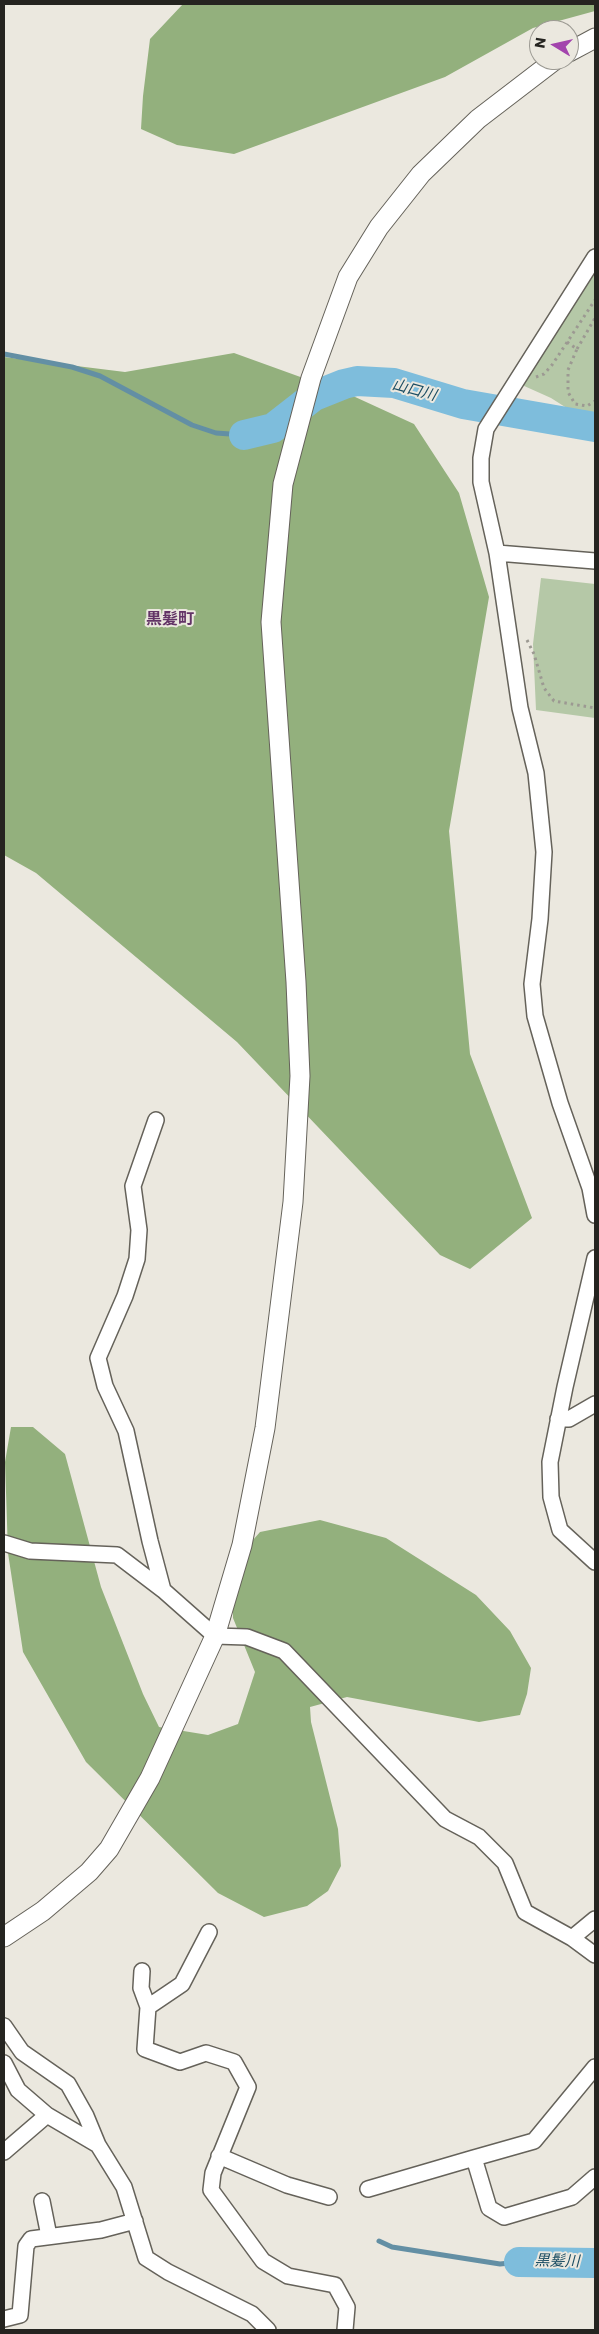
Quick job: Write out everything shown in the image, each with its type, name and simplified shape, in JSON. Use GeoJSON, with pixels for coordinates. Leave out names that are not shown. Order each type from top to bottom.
{"type":"FeatureCollection","features":[{"type":"Feature","properties":{"kind":"street"},"geometry":{"type":"LineString","coordinates":[[579,47],[595,38]]}},
{"type":"Feature","properties":{"kind":"street"},"geometry":{"type":"LineString","coordinates":[[4,1937],[43,1911],[89,1872],[109,1849],[150,1778],[215,1636],[242,1545],[265,1428],[293,1202],[300,1076],[295,962],[272,622],[283,484],[311,378],[348,277],[379,227],[421,174],[478,119],[542,70]]}},
{"type":"Feature","properties":{"kind":"street"},"geometry":{"type":"LineString","coordinates":[[595,257],[486,429],[481,458],[482,482],[497,553],[520,708],[536,773],[544,852],[540,919],[532,984],[535,1016],[560,1103],[590,1188],[595,1215]]}},
{"type":"Feature","properties":{"kind":"street"},"geometry":{"type":"LineString","coordinates":[[497,553],[595,561]]}},
{"type":"Feature","properties":{"kind":"street"},"geometry":{"type":"LineString","coordinates":[[156,1120],[133,1186],[139,1230],[137,1259],[125,1296],[98,1358],[105,1386],[126,1431],[150,1541],[163,1590]]}},
{"type":"Feature","properties":{"kind":"street"},"geometry":{"type":"LineString","coordinates":[[590,1188],[595,1170]]}},
{"type":"Feature","properties":{"kind":"street"},"geometry":{"type":"LineString","coordinates":[[595,1258],[550,1462],[551,1498],[560,1530],[595,1562]]}},
{"type":"Feature","properties":{"kind":"street"},"geometry":{"type":"LineString","coordinates":[[558,1419],[568,1419],[595,1404]]}},
{"type":"Feature","properties":{"kind":"street"},"geometry":{"type":"LineString","coordinates":[[4,1543],[30,1551],[117,1555],[163,1590],[215,1636],[247,1637],[284,1651],[445,1818],[479,1837],[506,1863],[525,1912],[572,1938],[595,1955]]}},
{"type":"Feature","properties":{"kind":"street"},"geometry":{"type":"LineString","coordinates":[[572,1938],[595,1919]]}},
{"type":"Feature","properties":{"kind":"street"},"geometry":{"type":"LineString","coordinates":[[148,2007],[182,1984],[209,1932]]}},
{"type":"Feature","properties":{"kind":"street"},"geometry":{"type":"LineString","coordinates":[[142,1971],[141,1988],[148,2007],[145,2049],[180,2062],[206,2053],[234,2062],[248,2087],[219,2156],[213,2173],[211,2190],[263,2261],[288,2276],[335,2285],[347,2308],[345,2330]]}},
{"type":"Feature","properties":{"kind":"street"},"geometry":{"type":"LineString","coordinates":[[4,2026],[22,2052],[68,2084],[86,2116],[98,2145],[124,2186],[146,2258],[168,2272],[252,2314],[268,2330]]}},
{"type":"Feature","properties":{"kind":"street"},"geometry":{"type":"LineString","coordinates":[[4,2063],[18,2090],[47,2115],[98,2145]]}},
{"type":"Feature","properties":{"kind":"street"},"geometry":{"type":"LineString","coordinates":[[368,2189],[534,2141],[595,2067]]}},
{"type":"Feature","properties":{"kind":"street"},"geometry":{"type":"LineString","coordinates":[[4,2152],[47,2115]]}},
{"type":"Feature","properties":{"kind":"street"},"geometry":{"type":"LineString","coordinates":[[219,2156],[288,2184],[329,2197]]}},
{"type":"Feature","properties":{"kind":"street"},"geometry":{"type":"LineString","coordinates":[[474,2158],[489,2208],[504,2217],[572,2197],[595,2177]]}},
{"type":"Feature","properties":{"kind":"street"},"geometry":{"type":"LineString","coordinates":[[42,2201],[49,2236]]}},
{"type":"Feature","properties":{"kind":"street"},"geometry":{"type":"LineString","coordinates":[[4,2319],[20,2315],[26,2246],[31,2239],[101,2230],[134,2221]]}},
{"type":"Feature","properties":{"kind":"path"},"geometry":{"type":"LineString","coordinates":[[520,376],[537,377],[544,374],[568,342],[595,300]]}},
{"type":"Feature","properties":{"kind":"path"},"geometry":{"type":"LineString","coordinates":[[595,318],[576,349],[568,370],[568,392],[575,404],[586,406],[595,401]]}},
{"type":"Feature","properties":{"kind":"path"},"geometry":{"type":"LineString","coordinates":[[568,342],[576,349]]}},
{"type":"Feature","properties":{"kind":"path"},"geometry":{"type":"LineString","coordinates":[[508,624],[525,636],[534,654],[544,688],[554,701],[595,708]]}},
{"type":"Feature","properties":{"kind":"green space"},"geometry":{"type":"Polygon","coordinates":[[[183,4],[595,4],[595,11],[562,20],[529,20],[529,30],[445,77],[234,154],[177,145],[141,129],[150,39],[183,4]]]}},
{"type":"Feature","properties":{"kind":"green space"},"geometry":{"type":"Polygon","coordinates":[[[595,273],[595,412],[573,412],[551,398],[522,385],[595,273]]]}},
{"type":"Feature","properties":{"kind":"green space"},"geometry":{"type":"Polygon","coordinates":[[[234,353],[353,396],[414,424],[459,493],[489,597],[449,831],[470,1054],[532,1218],[470,1269],[440,1255],[237,1042],[36,873],[4,855],[4,357],[125,372],[234,353]]]}},
{"type":"Feature","properties":{"kind":"green space"},"geometry":{"type":"Polygon","coordinates":[[[541,578],[595,584],[595,718],[536,710],[533,644],[541,578]]]}},
{"type":"Feature","properties":{"kind":"green space"},"geometry":{"type":"Polygon","coordinates":[[[11,1427],[33,1427],[65,1454],[101,1587],[143,1694],[159,1727],[208,1735],[238,1724],[255,1672],[233,1618],[233,1563],[260,1532],[320,1520],[386,1538],[476,1595],[510,1631],[531,1668],[527,1694],[520,1715],[479,1722],[347,1697],[310,1707],[311,1722],[338,1829],[341,1866],[328,1891],[307,1906],[264,1917],[218,1893],[86,1762],[23,1652],[8,1553],[5,1462],[11,1427]]]}},
{"type":"Feature","properties":{"kind":"waterway"},"geometry":{"type":"LineString","coordinates":[[4,354],[72,367],[100,376],[192,425],[216,433],[244,435]]}},
{"type":"Feature","properties":{"kind":"waterway","name":"山口川"},"geometry":{"type":"LineString","coordinates":[[244,435],[273,428],[314,396],[357,381],[394,383],[463,404],[595,427]]}},
{"type":"Feature","properties":{"kind":"waterway"},"geometry":{"type":"LineString","coordinates":[[379,2241],[392,2247],[500,2264],[519,2262]]}},
{"type":"Feature","properties":{"kind":"waterway","name":"黒髪川"},"geometry":{"type":"LineString","coordinates":[[519,2262],[595,2263]]}},
{"type":"Feature","properties":{"kind":"district","name":"黒髪町"},"geometry":{"type":"Point","coordinates":[170,620]}}]}
